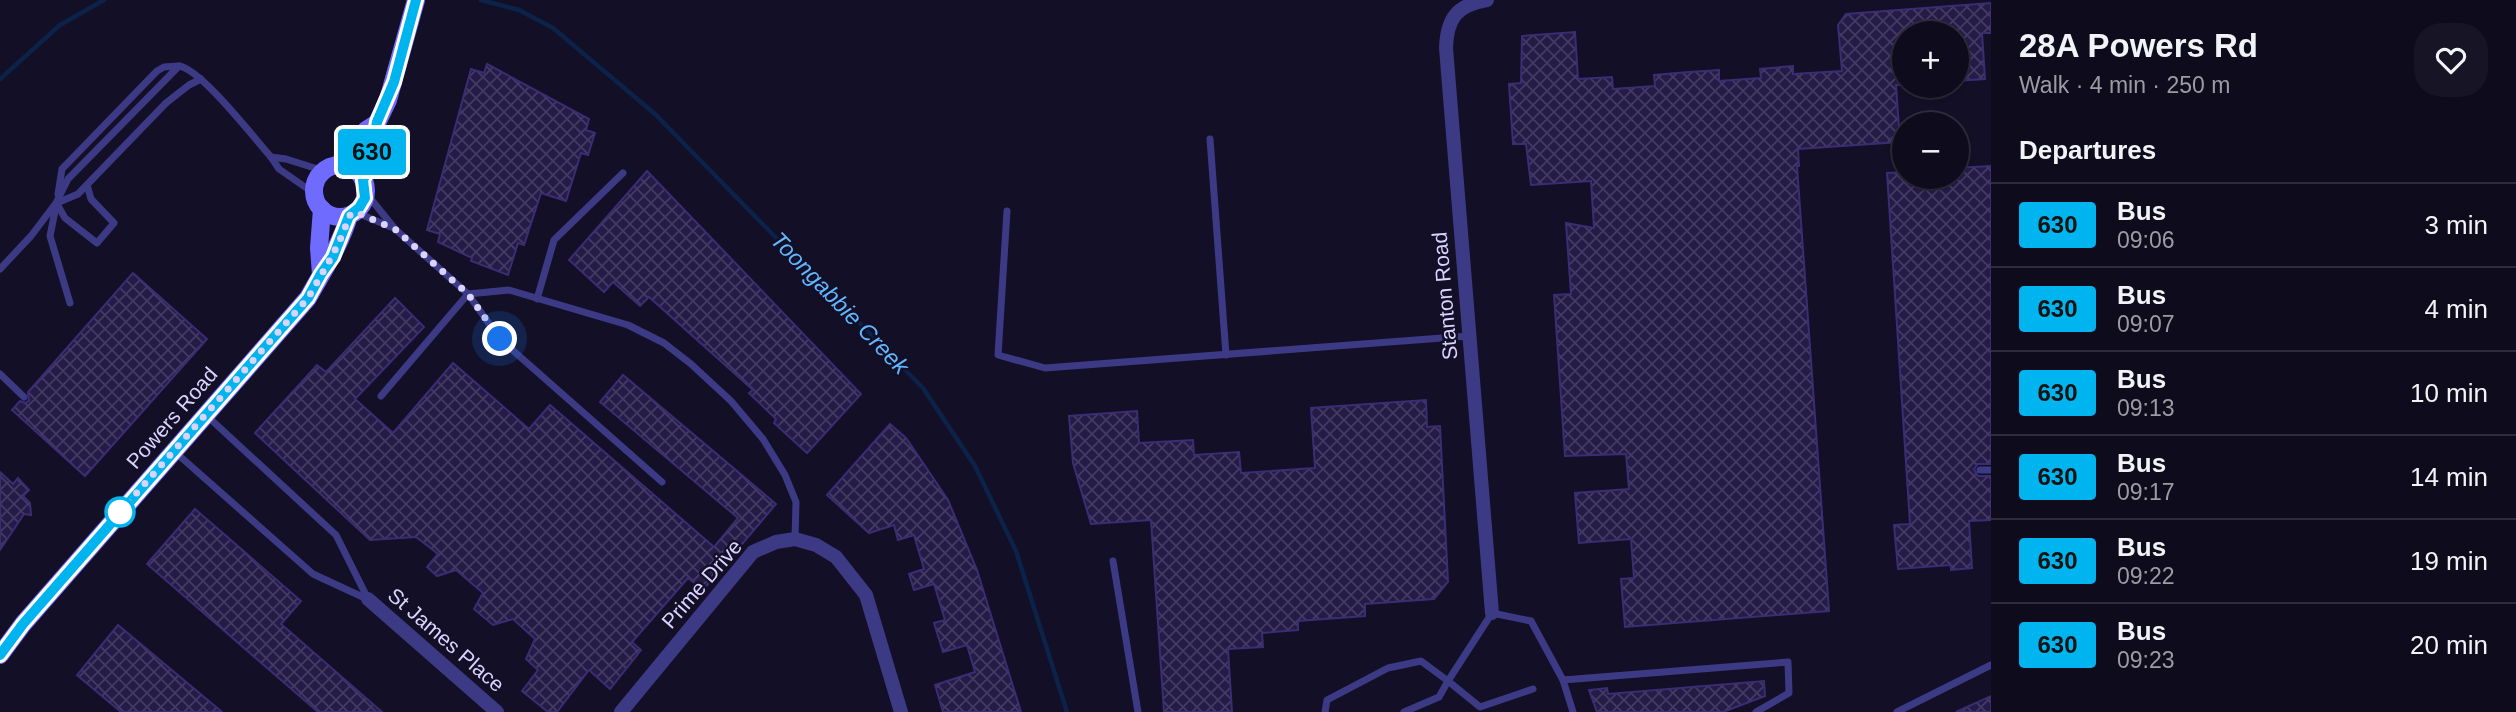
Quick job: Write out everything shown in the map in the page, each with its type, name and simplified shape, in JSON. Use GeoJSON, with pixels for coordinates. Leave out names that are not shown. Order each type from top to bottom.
{"type":"FeatureCollection","features":[{"type":"Feature","properties":{"kind":"street"},"geometry":{"type":"LineString","coordinates":[[318,202],[334,216],[352,214],[363,204],[377,122],[388,100],[416,0]]}},
{"type":"Feature","properties":{"kind":"street","name":"Stanton Road"},"geometry":{"type":"LineString","coordinates":[[1487,0],[1461,9],[1452,19],[1446,39],[1492,613]]}},
{"type":"Feature","properties":{"kind":"street"},"geometry":{"type":"LineString","coordinates":[[321,274],[318,178],[377,122]]}},
{"type":"Feature","properties":{"kind":"street"},"geometry":{"type":"LineString","coordinates":[[331,168],[353,169],[365,187]]}},
{"type":"Feature","properties":{"kind":"street","name":"Powers Road"},"geometry":{"type":"LineString","coordinates":[[0,655],[23,624],[301,306],[333,257],[352,214]]}},
{"type":"Feature","properties":{"kind":"street"},"geometry":{"type":"LineString","coordinates":[[795,539],[816,545],[836,557],[866,595],[901,712]]}},
{"type":"Feature","properties":{"kind":"street","name":"Prime Drive"},"geometry":{"type":"LineString","coordinates":[[621,712],[754,552],[776,542],[795,539]]}},
{"type":"Feature","properties":{"kind":"street","name":"St James Place"},"geometry":{"type":"LineString","coordinates":[[368,599],[496,712]]}},
{"type":"Feature","properties":{"kind":"lane"},"geometry":{"type":"LineString","coordinates":[[0,269],[31,236],[56,203],[68,179],[179,66]]}},
{"type":"Feature","properties":{"kind":"lane"},"geometry":{"type":"LineString","coordinates":[[69,303],[50,236],[62,169],[157,71],[164,67],[187,67],[201,79],[279,169],[318,202]]}},
{"type":"Feature","properties":{"kind":"lane"},"geometry":{"type":"LineString","coordinates":[[56,203],[78,194],[166,103],[201,79]]}},
{"type":"Feature","properties":{"kind":"lane"},"geometry":{"type":"LineString","coordinates":[[1210,139],[1226,355]]}},
{"type":"Feature","properties":{"kind":"lane"},"geometry":{"type":"LineString","coordinates":[[271,157],[331,168]]}},
{"type":"Feature","properties":{"kind":"lane"},"geometry":{"type":"LineString","coordinates":[[537,299],[554,240],[622,173]]}},
{"type":"Feature","properties":{"kind":"lane"},"geometry":{"type":"LineString","coordinates":[[56,203],[65,218],[97,243],[114,223],[91,199],[87,185]]}},
{"type":"Feature","properties":{"kind":"lane"},"geometry":{"type":"LineString","coordinates":[[365,187],[395,229],[468,294],[500,339],[662,482]]}},
{"type":"Feature","properties":{"kind":"lane"},"geometry":{"type":"LineString","coordinates":[[1007,211],[998,355],[1045,369],[1470,336]]}},
{"type":"Feature","properties":{"kind":"lane"},"geometry":{"type":"LineString","coordinates":[[352,214],[395,229]]}},
{"type":"Feature","properties":{"kind":"lane"},"geometry":{"type":"LineString","coordinates":[[381,396],[468,294],[509,290],[628,325],[664,343],[701,373],[732,401],[763,439],[785,475],[796,502],[795,539]]}},
{"type":"Feature","properties":{"kind":"lane"},"geometry":{"type":"LineString","coordinates":[[0,374],[24,397]]}},
{"type":"Feature","properties":{"kind":"lane"},"geometry":{"type":"LineString","coordinates":[[206,415],[336,535],[368,599]]}},
{"type":"Feature","properties":{"kind":"lane"},"geometry":{"type":"LineString","coordinates":[[174,451],[313,574],[368,599]]}},
{"type":"Feature","properties":{"kind":"lane"},"geometry":{"type":"LineString","coordinates":[[1980,470],[1991,470]]}},
{"type":"Feature","properties":{"kind":"lane"},"geometry":{"type":"LineString","coordinates":[[1113,561],[1138,712]]}},
{"type":"Feature","properties":{"kind":"lane"},"geometry":{"type":"LineString","coordinates":[[1404,712],[1439,697],[1492,613],[1531,621],[1563,680],[1573,712]]}},
{"type":"Feature","properties":{"kind":"lane"},"geometry":{"type":"LineString","coordinates":[[1325,712],[1327,700],[1388,668],[1421,661],[1480,707],[1533,690]]}},
{"type":"Feature","properties":{"kind":"lane"},"geometry":{"type":"LineString","coordinates":[[1563,680],[1788,662],[1788,693],[1756,712]]}},
{"type":"Feature","properties":{"kind":"lane"},"geometry":{"type":"LineString","coordinates":[[1897,712],[1991,665]]}},
{"type":"Feature","properties":{"kind":"building"},"geometry":{"type":"Polygon","coordinates":[[[1991,3],[1991,33],[1982,33],[1985,79],[1969,80],[1969,21],[1892,21],[1892,98],[1897,98],[1898,112],[1892,112],[1892,143],[1798,149],[1797,166],[1829,611],[1625,627],[1621,579],[1634,578],[1631,539],[1579,543],[1575,493],[1629,489],[1626,454],[1565,456],[1554,295],[1571,294],[1566,223],[1594,228],[1591,181],[1531,185],[1526,144],[1513,144],[1509,84],[1521,83],[1522,36],[1575,32],[1578,79],[1612,77],[1613,89],[1655,86],[1654,75],[1689,72],[1719,70],[1719,81],[1761,78],[1760,69],[1793,66],[1793,74],[1842,71],[1838,25],[1846,14],[1991,3]]]}},
{"type":"Feature","properties":{"kind":"building"},"geometry":{"type":"Polygon","coordinates":[[[487,64],[589,119],[586,130],[595,133],[588,155],[581,153],[566,201],[541,193],[524,245],[518,243],[508,275],[471,261],[472,258],[438,242],[440,234],[427,230],[471,69],[484,73],[487,64]]]}},
{"type":"Feature","properties":{"kind":"building"},"geometry":{"type":"Polygon","coordinates":[[[1991,166],[1991,464],[1978,464],[1974,469],[1978,476],[1991,476],[1991,520],[1969,521],[1972,568],[1951,570],[1951,565],[1898,569],[1894,525],[1910,524],[1887,173],[1892,173],[1892,189],[1969,189],[1969,167],[1991,166]]]}},
{"type":"Feature","properties":{"kind":"building"},"geometry":{"type":"Polygon","coordinates":[[[647,171],[861,394],[807,453],[774,423],[776,419],[749,393],[753,390],[649,297],[640,306],[613,282],[604,292],[569,260],[647,171]]]}},
{"type":"Feature","properties":{"kind":"building"},"geometry":{"type":"Polygon","coordinates":[[[133,273],[207,339],[85,476],[12,410],[20,401],[29,401],[28,392],[133,273]]]}},
{"type":"Feature","properties":{"kind":"building"},"geometry":{"type":"Polygon","coordinates":[[[395,298],[424,327],[355,399],[393,433],[453,363],[529,429],[550,405],[714,547],[738,518],[600,402],[623,375],[776,504],[703,590],[688,578],[632,642],[641,650],[610,689],[589,670],[557,712],[548,712],[522,691],[538,670],[526,659],[535,639],[513,619],[493,625],[474,609],[483,593],[456,570],[437,576],[427,567],[438,554],[416,537],[370,540],[255,433],[317,365],[326,372],[395,298]]]}},
{"type":"Feature","properties":{"kind":"building"},"geometry":{"type":"Polygon","coordinates":[[[1426,400],[1427,427],[1440,426],[1448,582],[1434,599],[1365,604],[1365,616],[1298,621],[1298,630],[1262,633],[1263,647],[1228,649],[1232,712],[1164,712],[1151,520],[1091,524],[1073,463],[1069,416],[1137,411],[1139,443],[1193,440],[1194,455],[1239,452],[1241,473],[1315,468],[1311,408],[1426,400]]]}},
{"type":"Feature","properties":{"kind":"building"},"geometry":{"type":"Polygon","coordinates":[[[890,424],[906,438],[948,500],[977,570],[1021,712],[943,712],[935,685],[975,672],[967,645],[943,652],[934,623],[945,620],[934,584],[914,590],[909,574],[924,569],[914,535],[898,540],[894,525],[869,533],[827,495],[890,424]]]}},
{"type":"Feature","properties":{"kind":"building"},"geometry":{"type":"Polygon","coordinates":[[[0,472],[13,484],[18,478],[29,490],[23,496],[30,503],[31,515],[24,514],[0,550],[0,472]]]}},
{"type":"Feature","properties":{"kind":"building"},"geometry":{"type":"Polygon","coordinates":[[[195,509],[301,601],[281,624],[382,712],[318,712],[147,564],[195,509]]]}},
{"type":"Feature","properties":{"kind":"building"},"geometry":{"type":"Polygon","coordinates":[[[118,625],[222,712],[121,712],[77,675],[118,625]]]}},
{"type":"Feature","properties":{"kind":"building"},"geometry":{"type":"Polygon","coordinates":[[[1764,681],[1765,696],[1723,712],[1597,712],[1589,690],[1607,688],[1608,694],[1764,681]]]}},
{"type":"Feature","properties":{"kind":"building"},"geometry":{"type":"Polygon","coordinates":[[[1991,696],[1991,712],[1956,712],[1991,696]]]}},
{"type":"Feature","properties":{"kind":"waterway","name":"Toongabbie Creek"},"geometry":{"type":"LineString","coordinates":[[0,79],[60,25],[104,0]]}},
{"type":"Feature","properties":{"kind":"waterway","name":"Toongabbie Creek"},"geometry":{"type":"LineString","coordinates":[[481,0],[519,10],[553,28],[655,114],[923,388],[975,466],[1016,551],[1067,712]]}},
{"type":"Feature","properties":{"kind":"bus line","name":"630"},"geometry":{"type":"LineString","coordinates":[[0,655],[23,624],[308,298],[333,257],[349,216],[363,204],[363,180],[368,170],[377,122],[394,82],[416,0]]}},
{"type":"Feature","properties":{"kind":"route"},"geometry":{"type":"LineString","coordinates":[[120,512],[308,298],[333,257],[349,216],[355,212],[395,229],[468,294],[500,339]]}}]}
